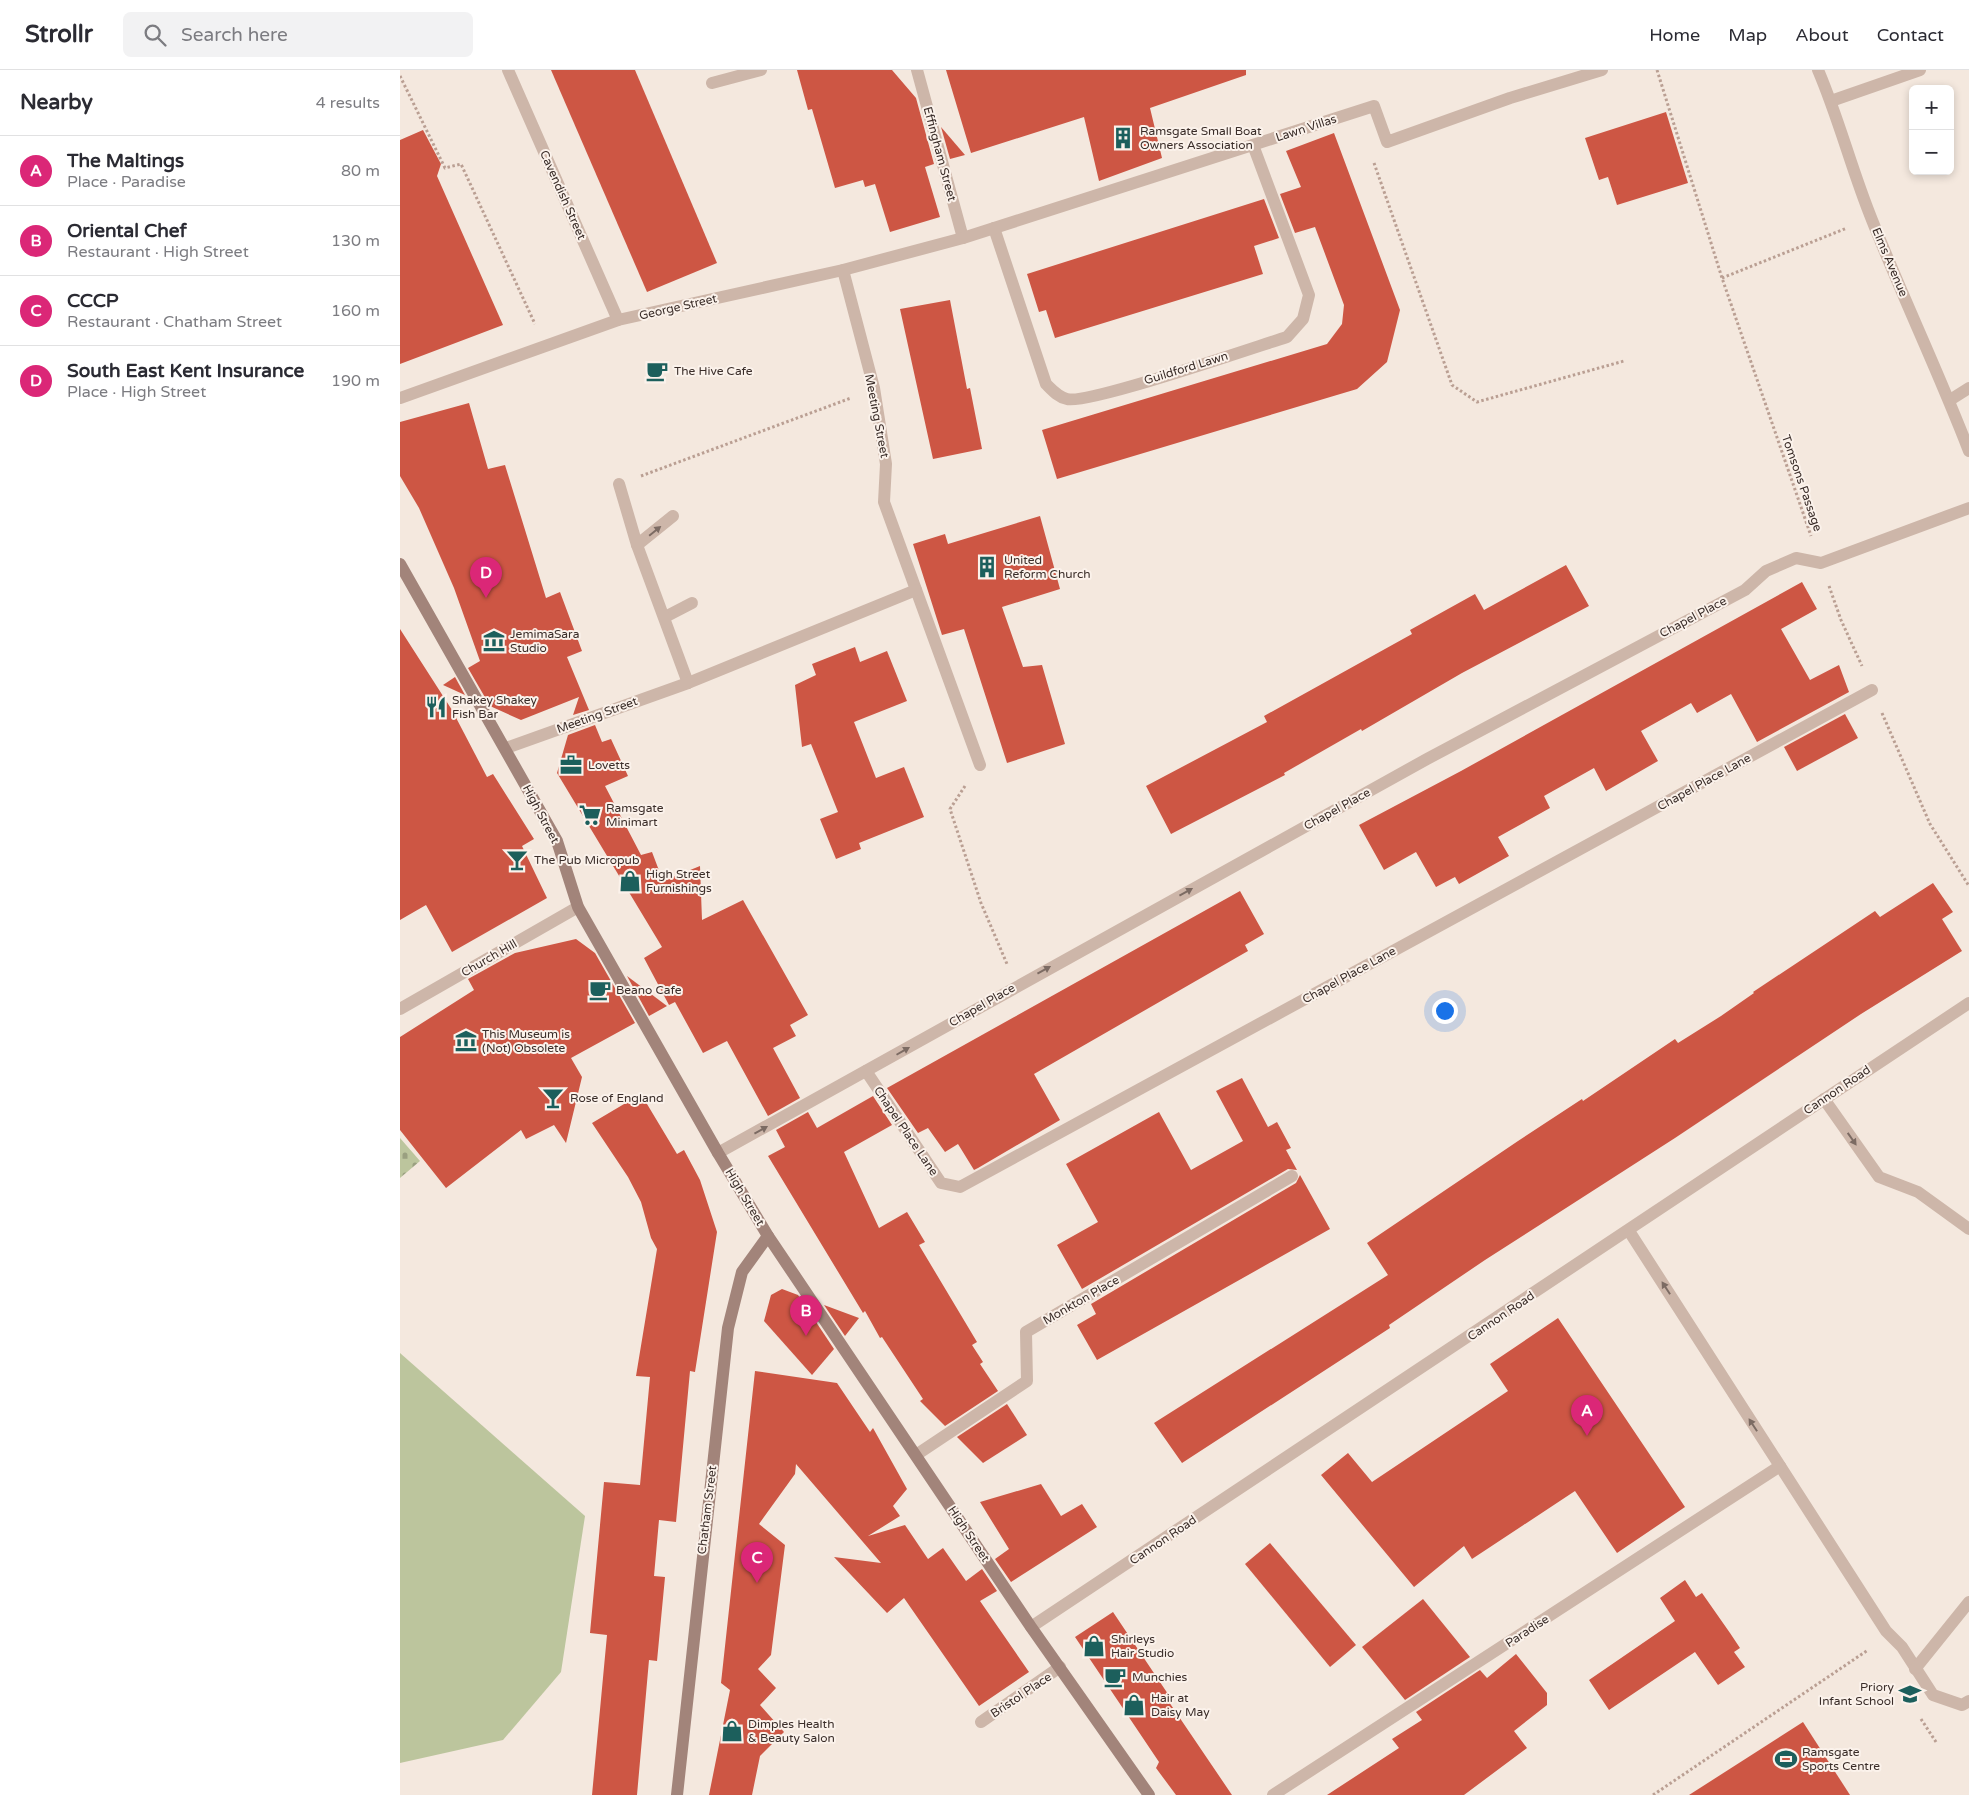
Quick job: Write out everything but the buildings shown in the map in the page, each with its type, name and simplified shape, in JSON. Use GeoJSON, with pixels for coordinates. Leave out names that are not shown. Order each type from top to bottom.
{"type":"FeatureCollection","features":[{"type":"Feature","properties":{"kind":"street","name":"Cavendish Street"},"geometry":{"type":"LineString","coordinates":[[508,70],[618,320]]}},
{"type":"Feature","properties":{"kind":"street"},"geometry":{"type":"LineString","coordinates":[[712,83],[760,70]]}},
{"type":"Feature","properties":{"kind":"street","name":"Effingham Street"},"geometry":{"type":"LineString","coordinates":[[917,70],[963,238]]}},
{"type":"Feature","properties":{"kind":"street"},"geometry":{"type":"LineString","coordinates":[[1387,142],[1510,98],[1602,70]]}},
{"type":"Feature","properties":{"kind":"street","name":"Elms Avenue"},"geometry":{"type":"LineString","coordinates":[[1818,70],[1831,101],[1871,219],[1950,400],[1969,452]]}},
{"type":"Feature","properties":{"kind":"street"},"geometry":{"type":"LineString","coordinates":[[1831,101],[1920,70]]}},
{"type":"Feature","properties":{"kind":"street","name":"Lawn Villas"},"geometry":{"type":"LineString","coordinates":[[963,238],[1374,106],[1387,142]]}},
{"type":"Feature","properties":{"kind":"street","name":"Guildford Lawn"},"geometry":{"type":"LineString","coordinates":[[994,228],[1046,384],[1054,393],[1068,400],[1107,393],[1287,337],[1303,319],[1309,296],[1253,145]]}},
{"type":"Feature","properties":{"kind":"street","name":"George Street"},"geometry":{"type":"LineString","coordinates":[[400,398],[618,320],[843,270],[963,238]]}},
{"type":"Feature","properties":{"kind":"street","name":"Meeting Street"},"geometry":{"type":"LineString","coordinates":[[843,270],[874,388],[886,464],[884,502],[980,765]]}},
{"type":"Feature","properties":{"kind":"street"},"geometry":{"type":"LineString","coordinates":[[1950,400],[1969,388]]}},
{"type":"Feature","properties":{"kind":"street"},"geometry":{"type":"LineString","coordinates":[[620,484],[637,545],[688,683]]}},
{"type":"Feature","properties":{"kind":"street"},"geometry":{"type":"LineString","coordinates":[[1821,563],[1969,508]]}},
{"type":"Feature","properties":{"kind":"street"},"geometry":{"type":"LineString","coordinates":[[637,545],[673,516]]}},
{"type":"Feature","properties":{"kind":"street","name":"Chapel Place"},"geometry":{"type":"LineString","coordinates":[[718,1153],[1427,759],[1745,590],[1766,571],[1796,558],[1821,563]]}},
{"type":"Feature","properties":{"kind":"street","name":"High Street"},"geometry":{"type":"LineString","coordinates":[[400,564],[557,840],[578,907],[718,1153],[768,1236],[1031,1628],[1149,1795]]}},
{"type":"Feature","properties":{"kind":"street","name":"Meeting Street"},"geometry":{"type":"LineString","coordinates":[[506,748],[688,683],[916,590]]}},
{"type":"Feature","properties":{"kind":"street"},"geometry":{"type":"LineString","coordinates":[[665,617],[692,603]]}},
{"type":"Feature","properties":{"kind":"street","name":"Chapel Place Lane"},"geometry":{"type":"LineString","coordinates":[[866,1071],[941,1183],[960,1187],[1872,690]]}},
{"type":"Feature","properties":{"kind":"street","name":"Church Hill"},"geometry":{"type":"LineString","coordinates":[[400,1009],[578,907]]}},
{"type":"Feature","properties":{"kind":"street","name":"Cannon Road"},"geometry":{"type":"LineString","coordinates":[[1031,1628],[1969,1003]]}},
{"type":"Feature","properties":{"kind":"street"},"geometry":{"type":"LineString","coordinates":[[1824,1099],[1880,1178],[1918,1192],[1969,1229]]}},
{"type":"Feature","properties":{"kind":"street","name":"Monkton Place"},"geometry":{"type":"LineString","coordinates":[[916,1455],[1027,1380],[1026,1332],[1292,1176]]}},
{"type":"Feature","properties":{"kind":"street"},"geometry":{"type":"LineString","coordinates":[[1629,1231],[1886,1630],[1902,1647],[1933,1695],[1962,1705],[1969,1701]]}},
{"type":"Feature","properties":{"kind":"street","name":"Chatham Street"},"geometry":{"type":"LineString","coordinates":[[677,1795],[728,1328],[742,1272],[768,1236]]}},
{"type":"Feature","properties":{"kind":"street","name":"Paradise"},"geometry":{"type":"LineString","coordinates":[[1273,1795],[1780,1466]]}},
{"type":"Feature","properties":{"kind":"street"},"geometry":{"type":"LineString","coordinates":[[1915,1669],[1969,1602]]}},
{"type":"Feature","properties":{"kind":"street","name":"Bristol Place"},"geometry":{"type":"LineString","coordinates":[[981,1722],[1060,1668]]}},
{"type":"Feature","properties":{"kind":"path","name":"Tomsons Passage"},"geometry":{"type":"LineString","coordinates":[[1657,70],[1722,278],[1841,620],[1930,824],[1969,886]]}},
{"type":"Feature","properties":{"kind":"path"},"geometry":{"type":"LineString","coordinates":[[400,76],[446,168],[461,164],[545,345]]}},
{"type":"Feature","properties":{"kind":"path"},"geometry":{"type":"LineString","coordinates":[[1387,142],[1374,162],[1452,385],[1477,402],[1624,361]]}},
{"type":"Feature","properties":{"kind":"path"},"geometry":{"type":"LineString","coordinates":[[1722,278],[1871,219]]}},
{"type":"Feature","properties":{"kind":"path"},"geometry":{"type":"LineString","coordinates":[[620,484],[827,408],[874,388]]}},
{"type":"Feature","properties":{"kind":"path"},"geometry":{"type":"LineString","coordinates":[[980,765],[950,809],[981,903],[1016,986]]}},
{"type":"Feature","properties":{"kind":"path"},"geometry":{"type":"LineString","coordinates":[[1653,1795],[1867,1651],[1872,1645]]}},
{"type":"Feature","properties":{"kind":"green space"},"geometry":{"type":"Polygon","coordinates":[[[400,1138],[420,1161],[400,1178],[400,1138]]]}},
{"type":"Feature","properties":{"kind":"green space"},"geometry":{"type":"Polygon","coordinates":[[[400,1353],[585,1516],[561,1672],[503,1740],[400,1763],[400,1353]]]}},
{"type":"Feature","properties":{"kind":"place","name":"Ramsgate Small Boat Owners Association"},"geometry":{"type":"Point","coordinates":[1123,138]}},
{"type":"Feature","properties":{"kind":"place","name":"The Hive Cafe"},"geometry":{"type":"Point","coordinates":[657,371]}},
{"type":"Feature","properties":{"kind":"place","name":"United Reform Church"},"geometry":{"type":"Point","coordinates":[987,567]}},
{"type":"Feature","properties":{"kind":"place","name":"South East Kent Insurance"},"geometry":{"type":"Point","coordinates":[486,598]}},
{"type":"Feature","properties":{"kind":"place","name":"JemimaSara Studio"},"geometry":{"type":"Point","coordinates":[494,641]}},
{"type":"Feature","properties":{"kind":"place","name":"Shakey Shakey Fish Bar"},"geometry":{"type":"Point","coordinates":[436,707]}},
{"type":"Feature","properties":{"kind":"place","name":"Lovetts"},"geometry":{"type":"Point","coordinates":[571,765]}},
{"type":"Feature","properties":{"kind":"place","name":"Ramsgate Minimart"},"geometry":{"type":"Point","coordinates":[590,815]}},
{"type":"Feature","properties":{"kind":"place","name":"The Pub Micropub"},"geometry":{"type":"Point","coordinates":[517,860]}},
{"type":"Feature","properties":{"kind":"place","name":"High Street Furnishings"},"geometry":{"type":"Point","coordinates":[630,881]}},
{"type":"Feature","properties":{"kind":"place","name":"Beano Cafe"},"geometry":{"type":"Point","coordinates":[600,990]}},
{"type":"Feature","properties":{"kind":"place","name":"This Museum is (Not) Obsolete"},"geometry":{"type":"Point","coordinates":[466,1041]}},
{"type":"Feature","properties":{"kind":"place","name":"Rose of England"},"geometry":{"type":"Point","coordinates":[553,1098]}},
{"type":"Feature","properties":{"kind":"place","name":"Oriental Chef"},"geometry":{"type":"Point","coordinates":[806,1336]}},
{"type":"Feature","properties":{"kind":"place","name":"The Maltings"},"geometry":{"type":"Point","coordinates":[1587,1436]}},
{"type":"Feature","properties":{"kind":"place","name":"CCCP"},"geometry":{"type":"Point","coordinates":[757,1583]}},
{"type":"Feature","properties":{"kind":"place","name":"Shirleys Hair Studio"},"geometry":{"type":"Point","coordinates":[1094,1646]}},
{"type":"Feature","properties":{"kind":"place","name":"Munchies"},"geometry":{"type":"Point","coordinates":[1115,1677]}},
{"type":"Feature","properties":{"kind":"place","name":"Priory Infant School"},"geometry":{"type":"Point","coordinates":[1910,1694]}},
{"type":"Feature","properties":{"kind":"place","name":"Hair at Daisy May"},"geometry":{"type":"Point","coordinates":[1134,1705]}},
{"type":"Feature","properties":{"kind":"place","name":"Dimples Health & Beauty Salon"},"geometry":{"type":"Point","coordinates":[732,1731]}},
{"type":"Feature","properties":{"kind":"place","name":"Ramsgate Sports Centre"},"geometry":{"type":"Point","coordinates":[1786,1759]}}]}
